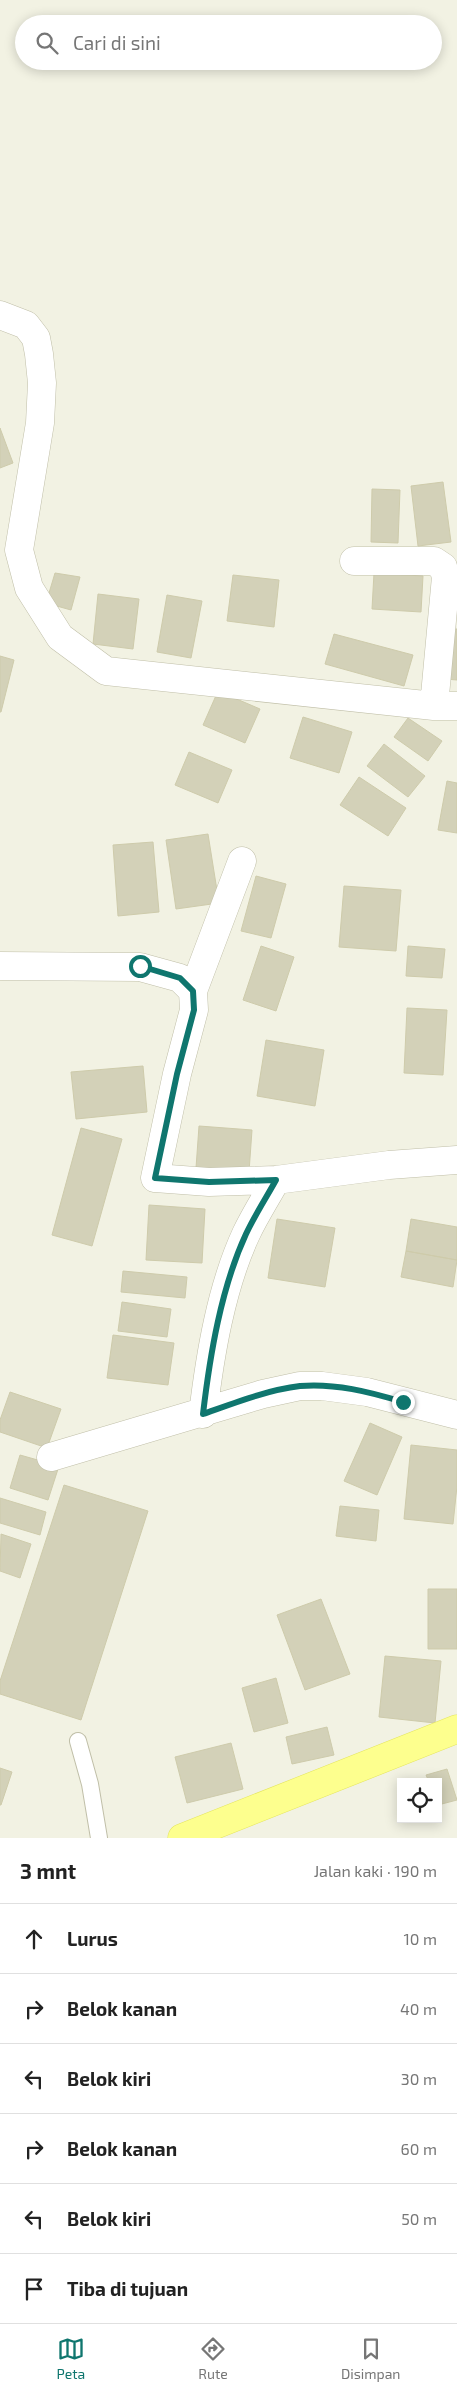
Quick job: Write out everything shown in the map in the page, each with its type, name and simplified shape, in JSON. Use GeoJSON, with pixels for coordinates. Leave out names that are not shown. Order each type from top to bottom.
{"type":"FeatureCollection","features":[{"type":"Feature","properties":{"kind":"main road"},"geometry":{"type":"LineString","coordinates":[[182,1838],[457,1729]]}},
{"type":"Feature","properties":{"kind":"street"},"geometry":{"type":"LineString","coordinates":[[0,314],[26,325],[36,338],[39,354],[42,383],[40,423],[19,550],[29,588],[60,637],[106,671],[445,706],[446,576],[443,567],[434,561],[354,561]]}},
{"type":"Feature","properties":{"kind":"street"},"geometry":{"type":"LineString","coordinates":[[242,861],[193,991],[194,1010],[177,1074],[155,1178],[209,1182],[276,1180],[389,1165],[457,1160]]}},
{"type":"Feature","properties":{"kind":"street"},"geometry":{"type":"LineString","coordinates":[[0,966],[140,966],[180,978],[193,991]]}},
{"type":"Feature","properties":{"kind":"street"},"geometry":{"type":"LineString","coordinates":[[203,1414],[210,1358],[224,1300],[246,1235],[276,1180]]}},
{"type":"Feature","properties":{"kind":"street"},"geometry":{"type":"LineString","coordinates":[[51,1458],[124,1434],[203,1414],[263,1394],[300,1386],[322,1386],[367,1392],[457,1414]]}},
{"type":"Feature","properties":{"kind":"lane"},"geometry":{"type":"LineString","coordinates":[[78,1741],[90,1784],[99,1838]]}},
{"type":"Feature","properties":{"kind":"building"},"geometry":{"type":"Polygon","coordinates":[[[0,428],[13,463],[0,468],[0,428]]]}},
{"type":"Feature","properties":{"kind":"building"},"geometry":{"type":"Polygon","coordinates":[[[443,482],[451,542],[418,546],[411,486],[443,482]]]}},
{"type":"Feature","properties":{"kind":"building"},"geometry":{"type":"Polygon","coordinates":[[[372,489],[400,490],[398,543],[371,542],[372,489]]]}},
{"type":"Feature","properties":{"kind":"building"},"geometry":{"type":"Polygon","coordinates":[[[55,573],[80,577],[71,610],[46,603],[55,573]]]}},
{"type":"Feature","properties":{"kind":"building"},"geometry":{"type":"Polygon","coordinates":[[[374,573],[423,576],[421,612],[372,609],[374,573]]]}},
{"type":"Feature","properties":{"kind":"building"},"geometry":{"type":"Polygon","coordinates":[[[233,575],[279,580],[274,627],[227,621],[233,575]]]}},
{"type":"Feature","properties":{"kind":"building"},"geometry":{"type":"Polygon","coordinates":[[[98,594],[139,599],[133,649],[93,644],[98,594]]]}},
{"type":"Feature","properties":{"kind":"building"},"geometry":{"type":"Polygon","coordinates":[[[167,595],[202,601],[191,658],[157,652],[167,595]]]}},
{"type":"Feature","properties":{"kind":"building"},"geometry":{"type":"Polygon","coordinates":[[[450,629],[457,629],[457,680],[445,679],[450,629]]]}},
{"type":"Feature","properties":{"kind":"building"},"geometry":{"type":"Polygon","coordinates":[[[334,634],[413,655],[404,686],[325,664],[334,634]]]}},
{"type":"Feature","properties":{"kind":"building"},"geometry":{"type":"Polygon","coordinates":[[[0,656],[14,660],[1,712],[0,712],[0,656]]]}},
{"type":"Feature","properties":{"kind":"building"},"geometry":{"type":"Polygon","coordinates":[[[218,691],[260,709],[245,743],[203,725],[218,691]]]}},
{"type":"Feature","properties":{"kind":"building"},"geometry":{"type":"Polygon","coordinates":[[[303,717],[352,732],[339,773],[290,758],[303,717]]]}},
{"type":"Feature","properties":{"kind":"building"},"geometry":{"type":"Polygon","coordinates":[[[408,718],[442,741],[428,761],[394,737],[408,718]]]}},
{"type":"Feature","properties":{"kind":"building"},"geometry":{"type":"Polygon","coordinates":[[[384,744],[425,776],[408,797],[367,766],[384,744]]]}},
{"type":"Feature","properties":{"kind":"building"},"geometry":{"type":"Polygon","coordinates":[[[189,752],[232,770],[218,803],[175,785],[189,752]]]}},
{"type":"Feature","properties":{"kind":"building"},"geometry":{"type":"Polygon","coordinates":[[[359,777],[406,808],[388,836],[340,805],[359,777]]]}},
{"type":"Feature","properties":{"kind":"building"},"geometry":{"type":"Polygon","coordinates":[[[447,781],[457,783],[457,833],[438,830],[447,781]]]}},
{"type":"Feature","properties":{"kind":"building"},"geometry":{"type":"Polygon","coordinates":[[[208,834],[219,903],[176,909],[166,840],[208,834]]]}},
{"type":"Feature","properties":{"kind":"building"},"geometry":{"type":"Polygon","coordinates":[[[153,842],[159,912],[118,916],[113,845],[153,842]]]}},
{"type":"Feature","properties":{"kind":"building"},"geometry":{"type":"Polygon","coordinates":[[[256,876],[286,884],[271,938],[241,931],[256,876]]]}},
{"type":"Feature","properties":{"kind":"building"},"geometry":{"type":"Polygon","coordinates":[[[344,886],[401,890],[396,951],[339,947],[344,886]]]}},
{"type":"Feature","properties":{"kind":"building"},"geometry":{"type":"Polygon","coordinates":[[[261,946],[294,957],[276,1011],[243,1000],[261,946]]]}},
{"type":"Feature","properties":{"kind":"building"},"geometry":{"type":"Polygon","coordinates":[[[408,946],[445,949],[442,978],[406,976],[408,946]]]}},
{"type":"Feature","properties":{"kind":"building"},"geometry":{"type":"Polygon","coordinates":[[[407,1008],[447,1010],[443,1075],[404,1073],[407,1008]]]}},
{"type":"Feature","properties":{"kind":"building"},"geometry":{"type":"Polygon","coordinates":[[[266,1040],[324,1050],[315,1106],[257,1096],[266,1040]]]}},
{"type":"Feature","properties":{"kind":"building"},"geometry":{"type":"Polygon","coordinates":[[[143,1066],[147,1112],[76,1119],[71,1072],[143,1066]]]}},
{"type":"Feature","properties":{"kind":"building"},"geometry":{"type":"Polygon","coordinates":[[[199,1126],[252,1130],[249,1172],[196,1168],[199,1126]]]}},
{"type":"Feature","properties":{"kind":"building"},"geometry":{"type":"Polygon","coordinates":[[[81,1128],[122,1139],[92,1246],[52,1235],[81,1128]]]}},
{"type":"Feature","properties":{"kind":"building"},"geometry":{"type":"Polygon","coordinates":[[[149,1205],[205,1209],[202,1263],[146,1260],[149,1205]]]}},
{"type":"Feature","properties":{"kind":"building"},"geometry":{"type":"Polygon","coordinates":[[[277,1219],[335,1228],[325,1287],[268,1278],[277,1219]]]}},
{"type":"Feature","properties":{"kind":"building"},"geometry":{"type":"Polygon","coordinates":[[[411,1219],[457,1227],[457,1260],[406,1251],[411,1219]]]}},
{"type":"Feature","properties":{"kind":"building"},"geometry":{"type":"Polygon","coordinates":[[[406,1251],[457,1260],[453,1287],[401,1277],[406,1251]]]}},
{"type":"Feature","properties":{"kind":"building"},"geometry":{"type":"Polygon","coordinates":[[[123,1271],[187,1277],[185,1298],[121,1292],[123,1271]]]}},
{"type":"Feature","properties":{"kind":"building"},"geometry":{"type":"Polygon","coordinates":[[[122,1302],[171,1309],[167,1337],[118,1331],[122,1302]]]}},
{"type":"Feature","properties":{"kind":"building"},"geometry":{"type":"Polygon","coordinates":[[[113,1335],[174,1343],[168,1385],[107,1378],[113,1335]]]}},
{"type":"Feature","properties":{"kind":"building"},"geometry":{"type":"Polygon","coordinates":[[[10,1392],[61,1409],[47,1448],[0,1432],[0,1420],[10,1392]]]}},
{"type":"Feature","properties":{"kind":"building"},"geometry":{"type":"Polygon","coordinates":[[[370,1423],[402,1437],[377,1495],[344,1481],[370,1423]]]}},
{"type":"Feature","properties":{"kind":"building"},"geometry":{"type":"Polygon","coordinates":[[[411,1445],[457,1450],[457,1486],[453,1524],[404,1519],[411,1445]]]}},
{"type":"Feature","properties":{"kind":"building"},"geometry":{"type":"Polygon","coordinates":[[[20,1455],[59,1466],[48,1500],[10,1488],[20,1455]]]}},
{"type":"Feature","properties":{"kind":"building"},"geometry":{"type":"Polygon","coordinates":[[[64,1485],[148,1511],[81,1720],[0,1694],[0,1681],[64,1485]]]}},
{"type":"Feature","properties":{"kind":"building"},"geometry":{"type":"Polygon","coordinates":[[[0,1498],[46,1512],[40,1535],[0,1523],[0,1498]]]}},
{"type":"Feature","properties":{"kind":"building"},"geometry":{"type":"Polygon","coordinates":[[[340,1506],[379,1510],[376,1541],[336,1536],[340,1506]]]}},
{"type":"Feature","properties":{"kind":"building"},"geometry":{"type":"Polygon","coordinates":[[[1,1534],[31,1544],[20,1578],[0,1571],[1,1534]]]}},
{"type":"Feature","properties":{"kind":"building"},"geometry":{"type":"Polygon","coordinates":[[[428,1589],[457,1589],[457,1649],[428,1649],[428,1589]]]}},
{"type":"Feature","properties":{"kind":"building"},"geometry":{"type":"Polygon","coordinates":[[[321,1599],[350,1674],[305,1690],[277,1615],[321,1599]]]}},
{"type":"Feature","properties":{"kind":"building"},"geometry":{"type":"Polygon","coordinates":[[[385,1656],[441,1661],[435,1723],[379,1717],[385,1656]]]}},
{"type":"Feature","properties":{"kind":"building"},"geometry":{"type":"Polygon","coordinates":[[[276,1678],[288,1723],[254,1732],[242,1688],[276,1678]]]}},
{"type":"Feature","properties":{"kind":"building"},"geometry":{"type":"Polygon","coordinates":[[[327,1727],[334,1755],[292,1764],[286,1737],[327,1727]]]}},
{"type":"Feature","properties":{"kind":"building"},"geometry":{"type":"Polygon","coordinates":[[[231,1743],[243,1789],[187,1803],[175,1757],[231,1743]]]}},
{"type":"Feature","properties":{"kind":"building"},"geometry":{"type":"Polygon","coordinates":[[[0,1768],[12,1772],[1,1805],[0,1805],[0,1768]]]}},
{"type":"Feature","properties":{"kind":"building"},"geometry":{"type":"Polygon","coordinates":[[[447,1769],[457,1800],[442,1804],[442,1778],[427,1778],[426,1775],[447,1769]]]}},
{"type":"Feature","properties":{"kind":"route"},"geometry":{"type":"LineString","coordinates":[[140,966],[180,978],[193,991],[194,1010],[177,1074],[155,1178],[209,1182],[276,1180],[246,1235],[224,1300],[210,1358],[203,1414],[263,1394],[300,1386],[349,1389],[403,1402]]}}]}
